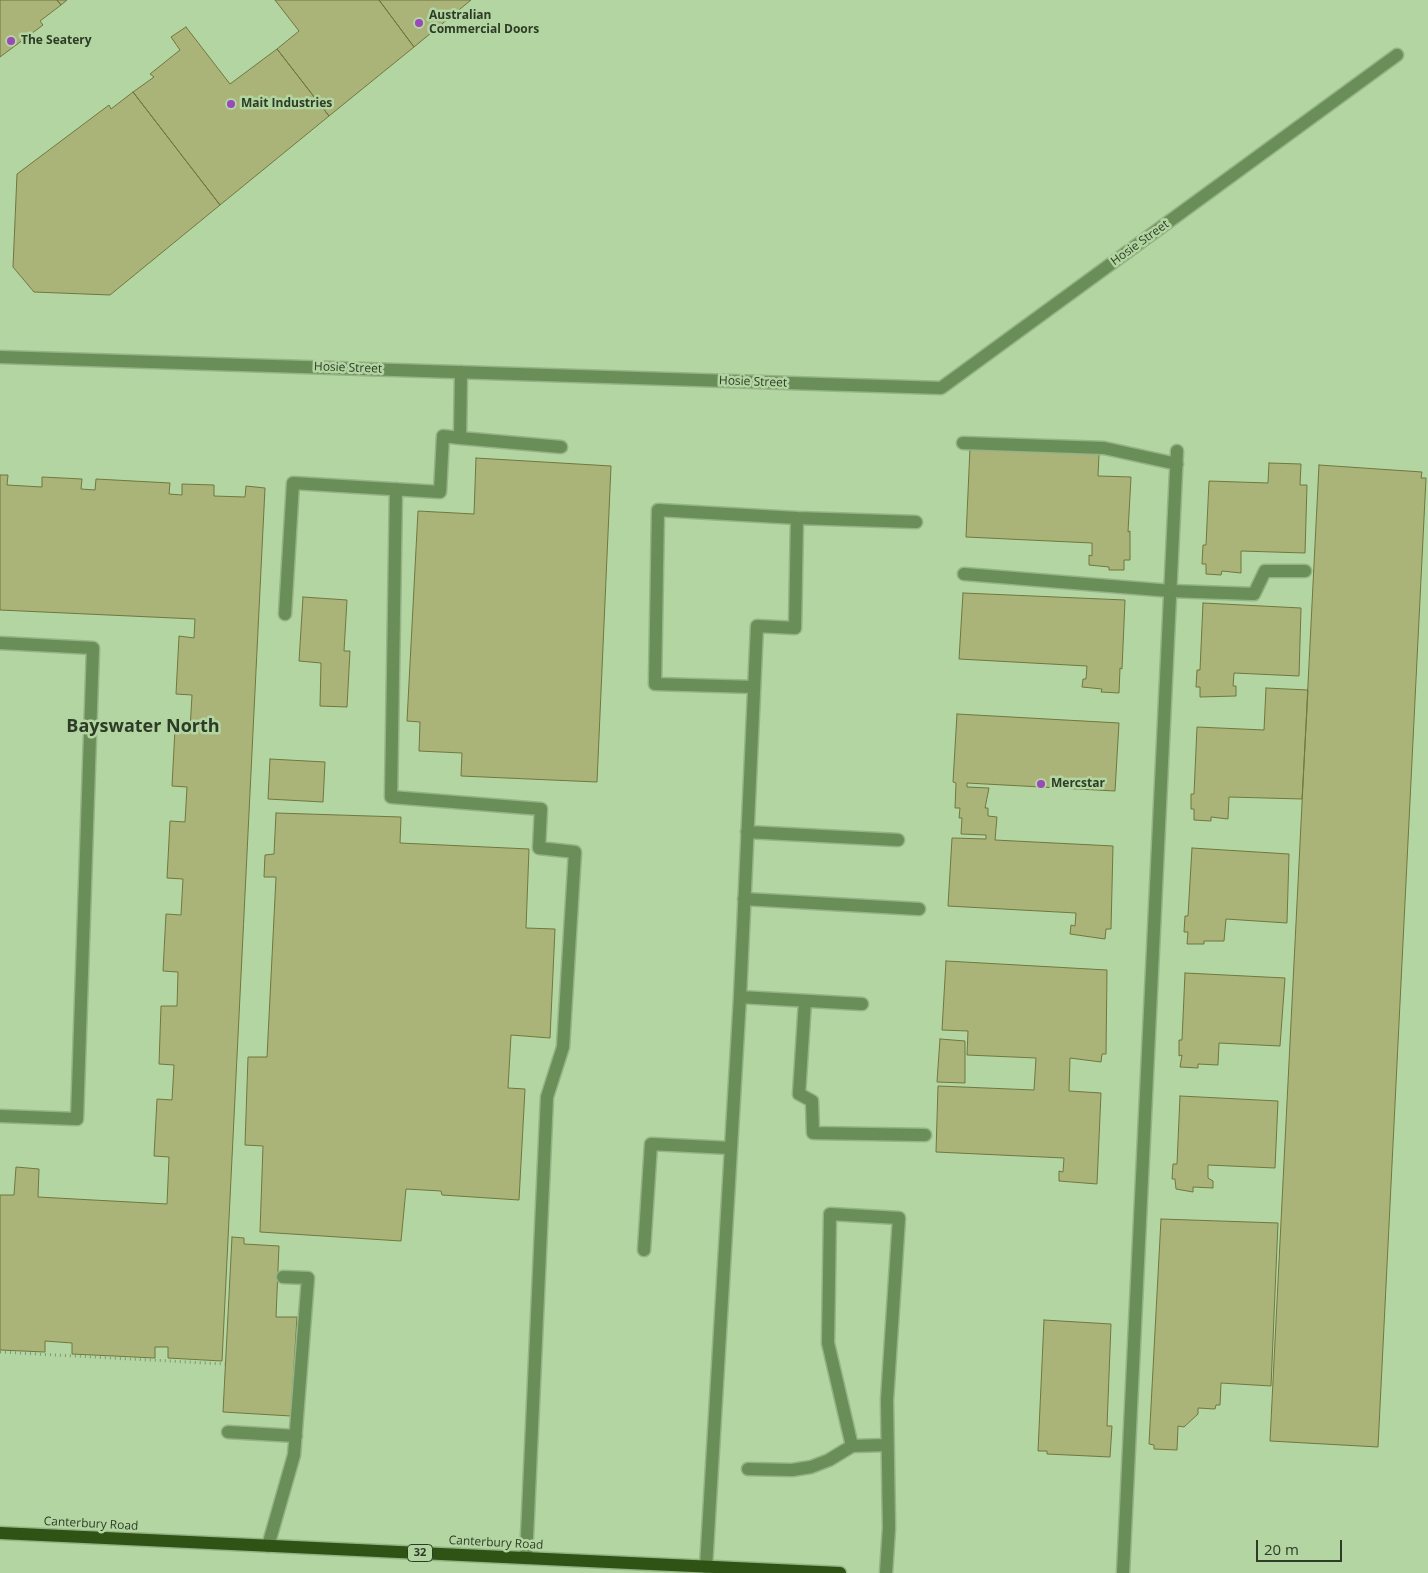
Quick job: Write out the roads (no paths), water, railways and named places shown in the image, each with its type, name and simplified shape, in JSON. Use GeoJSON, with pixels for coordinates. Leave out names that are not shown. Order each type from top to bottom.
{"type":"FeatureCollection","features":[{"type":"Feature","properties":{"kind":"main road","name":"Canterbury Road"},"geometry":{"type":"LineString","coordinates":[[0,1533],[526,1558],[706,1570],[840,1573]]}},
{"type":"Feature","properties":{"kind":"street","name":"Hosie Street"},"geometry":{"type":"LineString","coordinates":[[0,357],[941,388],[1397,55]]}},
{"type":"Feature","properties":{"kind":"street"},"geometry":{"type":"LineString","coordinates":[[460,438],[461,372]]}},
{"type":"Feature","properties":{"kind":"street"},"geometry":{"type":"LineString","coordinates":[[285,614],[293,483],[440,492],[443,436],[561,447]]}},
{"type":"Feature","properties":{"kind":"street"},"geometry":{"type":"LineString","coordinates":[[963,444],[1104,448],[1177,458],[1124,1573]]}},
{"type":"Feature","properties":{"kind":"street"},"geometry":{"type":"LineString","coordinates":[[396,489],[391,797],[541,809],[539,848],[575,852],[563,1047],[547,1097],[526,1558]]}},
{"type":"Feature","properties":{"kind":"street"},"geometry":{"type":"LineString","coordinates":[[754,687],[655,684],[658,510],[916,522]]}},
{"type":"Feature","properties":{"kind":"street"},"geometry":{"type":"LineString","coordinates":[[706,1570],[740,997],[757,626],[795,628],[798,518]]}},
{"type":"Feature","properties":{"kind":"street"},"geometry":{"type":"LineString","coordinates":[[964,574],[1171,591],[1254,594],[1265,571],[1305,571]]}},
{"type":"Feature","properties":{"kind":"street"},"geometry":{"type":"LineString","coordinates":[[0,644],[93,648],[77,1118],[0,1116]]}},
{"type":"Feature","properties":{"kind":"street"},"geometry":{"type":"LineString","coordinates":[[747,832],[898,840]]}},
{"type":"Feature","properties":{"kind":"street"},"geometry":{"type":"LineString","coordinates":[[744,899],[919,909]]}},
{"type":"Feature","properties":{"kind":"street"},"geometry":{"type":"LineString","coordinates":[[740,997],[862,1004]]}},
{"type":"Feature","properties":{"kind":"street"},"geometry":{"type":"LineString","coordinates":[[805,1001],[799,1094],[812,1101],[813,1133],[924,1135]]}},
{"type":"Feature","properties":{"kind":"street"},"geometry":{"type":"LineString","coordinates":[[644,1250],[651,1144],[730,1148]]}},
{"type":"Feature","properties":{"kind":"street"},"geometry":{"type":"LineString","coordinates":[[852,1446],[828,1343],[830,1214],[899,1218],[887,1400],[889,1528],[886,1573]]}},
{"type":"Feature","properties":{"kind":"street"},"geometry":{"type":"LineString","coordinates":[[268,1546],[294,1455],[308,1278],[283,1277]]}},
{"type":"Feature","properties":{"kind":"street"},"geometry":{"type":"LineString","coordinates":[[228,1432],[296,1436]]}},
{"type":"Feature","properties":{"kind":"street"},"geometry":{"type":"LineString","coordinates":[[748,1469],[792,1470],[812,1467],[829,1460],[852,1446],[887,1445]]}},
{"type":"Feature","properties":{"kind":"place","name":"Australian Commercial Doors"},"geometry":{"type":"Point","coordinates":[419,23]}},
{"type":"Feature","properties":{"kind":"place","name":"The Seatery"},"geometry":{"type":"Point","coordinates":[11,41]}},
{"type":"Feature","properties":{"kind":"place","name":"Mait Industries"},"geometry":{"type":"Point","coordinates":[231,104]}},
{"type":"Feature","properties":{"kind":"place","name":"Mercstar"},"geometry":{"type":"Point","coordinates":[1041,784]}},
{"type":"Feature","properties":{"kind":"district","name":"Bayswater North"},"geometry":{"type":"Point","coordinates":[143,727]}}]}
